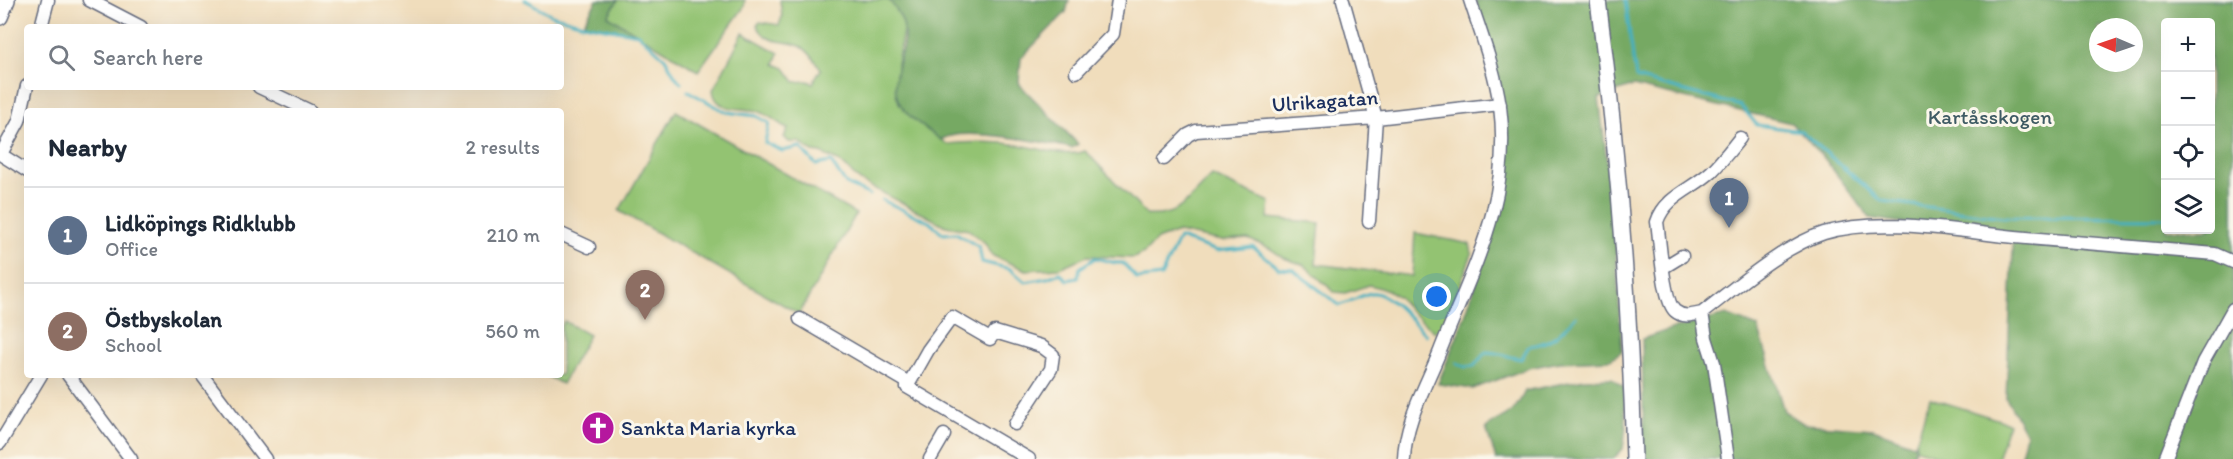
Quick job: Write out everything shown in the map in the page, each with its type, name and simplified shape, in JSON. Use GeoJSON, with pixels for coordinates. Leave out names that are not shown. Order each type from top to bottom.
{"type":"FeatureCollection","features":[{"type":"Feature","properties":{"kind":"main road"},"geometry":{"type":"LineString","coordinates":[[0,17],[6,0]]}},
{"type":"Feature","properties":{"kind":"main road"},"geometry":{"type":"LineString","coordinates":[[1598,0],[1617,175],[1631,344],[1634,459]]}},
{"type":"Feature","properties":{"kind":"street"},"geometry":{"type":"LineString","coordinates":[[42,24],[48,0]]}},
{"type":"Feature","properties":{"kind":"street"},"geometry":{"type":"LineString","coordinates":[[90,0],[135,24]]}},
{"type":"Feature","properties":{"kind":"street"},"geometry":{"type":"LineString","coordinates":[[1076,72],[1113,34],[1118,0]]}},
{"type":"Feature","properties":{"kind":"street"},"geometry":{"type":"LineString","coordinates":[[1343,0],[1376,118],[1369,221]]}},
{"type":"Feature","properties":{"kind":"street"},"geometry":{"type":"LineString","coordinates":[[1404,459],[1405,446],[1414,414],[1473,272],[1493,216],[1502,170],[1500,104],[1491,65],[1470,0]]}},
{"type":"Feature","properties":{"kind":"street"},"geometry":{"type":"LineString","coordinates":[[24,169],[0,154],[19,121],[26,90]]}},
{"type":"Feature","properties":{"kind":"street"},"geometry":{"type":"LineString","coordinates":[[266,90],[304,108]]}},
{"type":"Feature","properties":{"kind":"street","name":"Ulrikagatan"},"geometry":{"type":"LineString","coordinates":[[1164,159],[1188,135],[1196,131],[1376,118],[1500,104]]}},
{"type":"Feature","properties":{"kind":"street"},"geometry":{"type":"LineString","coordinates":[[1740,138],[1711,172],[1668,202],[1660,211],[1658,222],[1667,298],[1672,309],[1680,314],[1688,316],[1702,313],[1752,274],[1792,249],[1822,234],[1878,225],[2215,254],[2233,262]]}},
{"type":"Feature","properties":{"kind":"street"},"geometry":{"type":"LineString","coordinates":[[564,236],[589,248]]}},
{"type":"Feature","properties":{"kind":"street"},"geometry":{"type":"LineString","coordinates":[[1664,267],[1682,256]]}},
{"type":"Feature","properties":{"kind":"street"},"geometry":{"type":"LineString","coordinates":[[2165,459],[2203,362],[2233,309]]}},
{"type":"Feature","properties":{"kind":"street"},"geometry":{"type":"LineString","coordinates":[[1702,313],[1706,338],[1714,363],[1728,459]]}},
{"type":"Feature","properties":{"kind":"street"},"geometry":{"type":"LineString","coordinates":[[911,387],[928,350],[952,316],[990,339],[995,332],[1041,346],[1053,355],[1051,369],[1015,424]]}},
{"type":"Feature","properties":{"kind":"street"},"geometry":{"type":"LineString","coordinates":[[800,319],[1029,459]]}},
{"type":"Feature","properties":{"kind":"street"},"geometry":{"type":"LineString","coordinates":[[0,443],[39,378]]}},
{"type":"Feature","properties":{"kind":"street"},"geometry":{"type":"LineString","coordinates":[[70,378],[131,459]]}},
{"type":"Feature","properties":{"kind":"street"},"geometry":{"type":"LineString","coordinates":[[204,378],[265,459]]}},
{"type":"Feature","properties":{"kind":"street"},"geometry":{"type":"LineString","coordinates":[[930,459],[944,435]]}},
{"type":"Feature","properties":{"kind":"green space"},"geometry":{"type":"Polygon","coordinates":[[[597,0],[618,0],[608,16],[638,34],[583,24],[597,0]]]}},
{"type":"Feature","properties":{"kind":"green space"},"geometry":{"type":"Polygon","coordinates":[[[618,0],[745,0],[744,7],[698,71],[608,16],[618,0]]]}},
{"type":"Feature","properties":{"kind":"green space"},"geometry":{"type":"Polygon","coordinates":[[[780,0],[889,0],[898,11],[904,26],[897,64],[899,103],[911,117],[947,144],[996,142],[1068,154],[1085,151],[1147,215],[1158,215],[1176,210],[1212,176],[1270,202],[1268,218],[1320,223],[1316,264],[1412,276],[1415,233],[1470,244],[1472,254],[1444,326],[1435,332],[1409,310],[1399,297],[1388,290],[1369,285],[1345,293],[1334,292],[1304,265],[1284,258],[1269,248],[1248,239],[1222,241],[1178,232],[1157,240],[1144,253],[1134,258],[1087,256],[1059,268],[1026,270],[993,256],[984,242],[969,230],[946,226],[860,181],[840,162],[821,153],[813,152],[799,142],[789,142],[784,137],[788,129],[766,114],[731,108],[719,102],[713,90],[743,33],[779,53],[775,64],[785,68],[795,82],[813,83],[821,69],[813,57],[795,44],[771,39],[761,32],[757,25],[760,22],[779,25],[782,17],[780,0]]]}},
{"type":"Feature","properties":{"kind":"green space"},"geometry":{"type":"Polygon","coordinates":[[[889,0],[1069,0],[1066,12],[1021,58],[1019,82],[1078,144],[1072,148],[1024,139],[966,134],[941,140],[918,123],[903,108],[896,92],[896,71],[904,33],[901,18],[889,0]]]}},
{"type":"Feature","properties":{"kind":"green space","name":"Kartåsskogen"},"geometry":{"type":"Polygon","coordinates":[[[1476,0],[2233,0],[2233,459],[2020,459],[2026,434],[2006,398],[2012,239],[1870,218],[1821,154],[1791,123],[1633,86],[1599,98],[1614,218],[1622,351],[1609,360],[1559,362],[1529,368],[1473,389],[1438,384],[1492,237],[1506,185],[1507,130],[1476,0]]]}},
{"type":"Feature","properties":{"kind":"green space"},"geometry":{"type":"Polygon","coordinates":[[[676,111],[856,214],[799,314],[619,211],[676,111]]]}},
{"type":"Feature","properties":{"kind":"green space"},"geometry":{"type":"Polygon","coordinates":[[[1726,315],[1758,327],[1784,411],[1804,424],[1873,429],[1916,445],[1912,459],[1644,459],[1642,339],[1726,315]]]}},
{"type":"Feature","properties":{"kind":"green space"},"geometry":{"type":"Polygon","coordinates":[[[564,321],[589,335],[562,384],[551,378],[564,378],[564,321]]]}},
{"type":"Feature","properties":{"kind":"green space"},"geometry":{"type":"Polygon","coordinates":[[[1612,378],[1624,387],[1626,427],[1623,449],[1613,459],[1496,459],[1486,428],[1512,411],[1525,391],[1584,379],[1612,378]]]}},
{"type":"Feature","properties":{"kind":"green space"},"geometry":{"type":"Polygon","coordinates":[[[1930,398],[2009,423],[1997,459],[1950,459],[1914,448],[1930,398]]]}},
{"type":"Feature","properties":{"kind":"waterway"},"geometry":{"type":"LineString","coordinates":[[525,0],[552,15],[583,24],[638,34],[665,58],[681,83]]}},
{"type":"Feature","properties":{"kind":"waterway"},"geometry":{"type":"LineString","coordinates":[[1625,0],[1636,78],[1741,106],[1757,125],[1801,131],[1882,201],[2003,217],[2161,218]]}},
{"type":"Feature","properties":{"kind":"waterway"},"geometry":{"type":"LineString","coordinates":[[688,91],[726,112],[756,116],[769,123],[765,143],[782,151],[800,147],[816,165],[831,162],[846,184],[870,195]]}},
{"type":"Feature","properties":{"kind":"waterway"},"geometry":{"type":"LineString","coordinates":[[882,200],[929,222],[943,234],[956,233],[979,247],[982,262],[1010,269],[1025,282],[1060,273],[1067,280],[1078,278],[1080,268],[1095,258],[1123,263],[1137,279],[1161,276],[1179,238],[1217,251],[1253,247],[1279,268],[1292,269],[1339,305],[1363,295],[1378,293],[1393,302],[1426,335]]}},
{"type":"Feature","properties":{"kind":"waterway"},"geometry":{"type":"LineString","coordinates":[[1457,363],[1465,367],[1474,366],[1486,352],[1521,359],[1529,346],[1544,343],[1556,336],[1576,316]]}},
{"type":"Feature","properties":{"kind":"place","name":"Lidköpings Ridklubb"},"geometry":{"type":"Point","coordinates":[1729,228]}},
{"type":"Feature","properties":{"kind":"place","name":"Östbyskolan"},"geometry":{"type":"Point","coordinates":[645,320]}},
{"type":"Feature","properties":{"kind":"place","name":"Sankta Maria kyrka"},"geometry":{"type":"Point","coordinates":[598,428]}}]}
